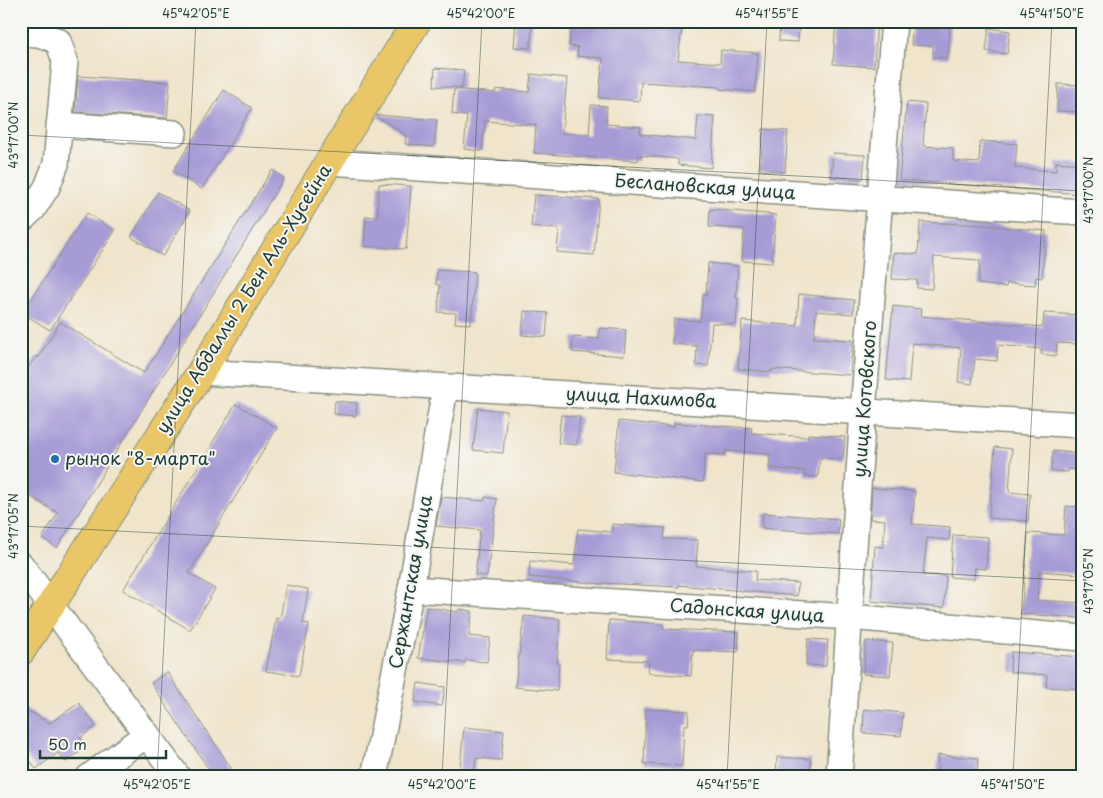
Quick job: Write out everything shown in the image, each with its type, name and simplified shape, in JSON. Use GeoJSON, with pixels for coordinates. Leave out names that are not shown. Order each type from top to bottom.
{"type":"FeatureCollection","features":[{"type":"Feature","properties":{"kind":"main road","name":"улица Абдаллы 2 Бен Аль-Хусейна"},"geometry":{"type":"LineString","coordinates":[[21,651],[201,372],[417,21]]}},
{"type":"Feature","properties":{"kind":"street","name":"улица Котовского"},"geometry":{"type":"LineString","coordinates":[[839,777],[863,411],[894,21]]}},
{"type":"Feature","properties":{"kind":"street"},"geometry":{"type":"LineString","coordinates":[[21,33],[39,34],[58,41],[65,61],[56,164],[47,187],[33,208],[21,220]]}},
{"type":"Feature","properties":{"kind":"street"},"geometry":{"type":"LineString","coordinates":[[59,125],[174,133]]}},
{"type":"Feature","properties":{"kind":"street","name":"Беслановская улица"},"geometry":{"type":"LineString","coordinates":[[329,162],[1082,212]]}},
{"type":"Feature","properties":{"kind":"street","name":"улица Нахимова"},"geometry":{"type":"LineString","coordinates":[[201,372],[1082,425]]}},
{"type":"Feature","properties":{"kind":"street","name":"Сержантская улица"},"geometry":{"type":"LineString","coordinates":[[374,777],[411,589],[445,388]]}},
{"type":"Feature","properties":{"kind":"street"},"geometry":{"type":"LineString","coordinates":[[25,581],[51,604],[178,777]]}},
{"type":"Feature","properties":{"kind":"street","name":"Садонская улица"},"geometry":{"type":"LineString","coordinates":[[411,589],[850,617],[1082,638]]}},
{"type":"Feature","properties":{"kind":"street"},"geometry":{"type":"LineString","coordinates":[[89,777],[147,734]]}},
{"type":"Feature","properties":{"kind":"building"},"geometry":{"type":"Polygon","coordinates":[[[516,21],[533,21],[530,48],[514,47],[516,21]]]}},
{"type":"Feature","properties":{"kind":"building"},"geometry":{"type":"Polygon","coordinates":[[[593,21],[683,21],[678,60],[720,63],[721,50],[758,53],[755,92],[719,89],[719,87],[641,82],[640,101],[599,98],[603,58],[577,56],[578,47],[569,46],[571,24],[593,26],[593,21]]]}},
{"type":"Feature","properties":{"kind":"building"},"geometry":{"type":"Polygon","coordinates":[[[780,21],[799,21],[798,42],[779,41],[780,21]]]}},
{"type":"Feature","properties":{"kind":"building"},"geometry":{"type":"Polygon","coordinates":[[[836,21],[877,21],[874,67],[833,64],[836,21]]]}},
{"type":"Feature","properties":{"kind":"building"},"geometry":{"type":"Polygon","coordinates":[[[913,23],[950,25],[948,58],[933,57],[933,46],[911,45],[913,23]]]}},
{"type":"Feature","properties":{"kind":"building"},"geometry":{"type":"Polygon","coordinates":[[[989,28],[1010,31],[1007,54],[986,51],[989,28]]]}},
{"type":"Feature","properties":{"kind":"building"},"geometry":{"type":"Polygon","coordinates":[[[435,68],[464,70],[462,88],[434,86],[435,68]]]}},
{"type":"Feature","properties":{"kind":"building"},"geometry":{"type":"Polygon","coordinates":[[[531,74],[567,78],[562,133],[589,135],[591,105],[607,106],[606,124],[641,127],[640,134],[696,140],[698,116],[715,117],[711,168],[678,165],[678,159],[639,155],[638,161],[534,153],[536,125],[485,121],[482,151],[464,149],[467,116],[452,114],[454,89],[495,93],[496,89],[529,92],[531,74]]]}},
{"type":"Feature","properties":{"kind":"building"},"geometry":{"type":"Polygon","coordinates":[[[78,76],[170,82],[167,118],[75,112],[78,76]]]}},
{"type":"Feature","properties":{"kind":"building"},"geometry":{"type":"Polygon","coordinates":[[[1058,84],[1082,85],[1082,112],[1057,111],[1058,84]]]}},
{"type":"Feature","properties":{"kind":"building"},"geometry":{"type":"Polygon","coordinates":[[[224,90],[252,108],[202,189],[173,171],[224,90]]]}},
{"type":"Feature","properties":{"kind":"building"},"geometry":{"type":"Polygon","coordinates":[[[907,102],[926,104],[923,146],[953,148],[953,161],[979,163],[980,141],[1017,144],[1015,168],[1056,171],[1056,162],[1082,164],[1082,194],[899,180],[907,102]]]}},
{"type":"Feature","properties":{"kind":"building"},"geometry":{"type":"Polygon","coordinates":[[[377,115],[437,120],[434,147],[405,144],[406,135],[377,115]]]}},
{"type":"Feature","properties":{"kind":"building"},"geometry":{"type":"Polygon","coordinates":[[[763,129],[788,131],[785,172],[760,170],[763,129]]]}},
{"type":"Feature","properties":{"kind":"building"},"geometry":{"type":"Polygon","coordinates":[[[833,153],[865,155],[863,179],[831,177],[833,153]]]}},
{"type":"Feature","properties":{"kind":"building","name":"рынок \"8-марта\""},"geometry":{"type":"Polygon","coordinates":[[[272,170],[284,178],[57,548],[42,538],[58,513],[21,491],[21,379],[36,356],[38,358],[60,322],[144,373],[272,170]]]}},
{"type":"Feature","properties":{"kind":"building"},"geometry":{"type":"Polygon","coordinates":[[[379,184],[411,186],[406,249],[364,246],[366,216],[377,217],[379,184]]]}},
{"type":"Feature","properties":{"kind":"building"},"geometry":{"type":"Polygon","coordinates":[[[158,192],[190,211],[163,256],[131,237],[158,192]]]}},
{"type":"Feature","properties":{"kind":"building"},"geometry":{"type":"Polygon","coordinates":[[[534,195],[599,199],[594,255],[557,252],[559,229],[531,227],[534,195]]]}},
{"type":"Feature","properties":{"kind":"building"},"geometry":{"type":"Polygon","coordinates":[[[710,209],[776,215],[772,263],[742,261],[744,229],[709,227],[710,209]]]}},
{"type":"Feature","properties":{"kind":"building"},"geometry":{"type":"Polygon","coordinates":[[[87,213],[115,231],[50,330],[22,313],[87,213]]]}},
{"type":"Feature","properties":{"kind":"building"},"geometry":{"type":"Polygon","coordinates":[[[920,222],[1046,231],[1042,278],[1036,277],[1035,285],[1007,283],[1006,287],[978,284],[980,260],[934,257],[932,289],[917,288],[917,280],[892,279],[894,253],[918,254],[920,222]]]}},
{"type":"Feature","properties":{"kind":"building"},"geometry":{"type":"Polygon","coordinates":[[[708,263],[738,266],[736,298],[738,298],[736,325],[712,323],[708,366],[696,365],[697,346],[672,344],[674,319],[700,321],[703,295],[706,296],[708,263]]]}},
{"type":"Feature","properties":{"kind":"building"},"geometry":{"type":"Polygon","coordinates":[[[437,270],[475,272],[471,324],[455,323],[456,313],[438,312],[440,285],[436,284],[437,270]]]}},
{"type":"Feature","properties":{"kind":"building"},"geometry":{"type":"Polygon","coordinates":[[[799,294],[854,300],[853,314],[816,311],[814,338],[853,340],[850,375],[772,369],[772,372],[738,369],[742,321],[797,326],[799,294]]]}},
{"type":"Feature","properties":{"kind":"building"},"geometry":{"type":"Polygon","coordinates":[[[893,306],[921,309],[920,316],[1043,327],[1044,313],[1079,315],[1077,344],[1057,343],[1056,356],[1041,354],[1042,349],[998,345],[997,361],[975,359],[972,384],[958,382],[961,348],[912,343],[909,382],[886,380],[893,306]]]}},
{"type":"Feature","properties":{"kind":"building"},"geometry":{"type":"Polygon","coordinates":[[[524,311],[548,313],[546,337],[522,335],[524,311]]]}},
{"type":"Feature","properties":{"kind":"building"},"geometry":{"type":"Polygon","coordinates":[[[600,328],[626,330],[624,356],[572,352],[573,337],[599,339],[600,328]]]}},
{"type":"Feature","properties":{"kind":"building"},"geometry":{"type":"Polygon","coordinates":[[[335,401],[357,403],[356,416],[334,414],[335,401]]]}},
{"type":"Feature","properties":{"kind":"building"},"geometry":{"type":"Polygon","coordinates":[[[236,404],[277,428],[189,573],[215,589],[190,630],[123,590],[236,404]]]}},
{"type":"Feature","properties":{"kind":"building"},"geometry":{"type":"Polygon","coordinates":[[[478,408],[507,411],[503,453],[473,450],[478,408]]]}},
{"type":"Feature","properties":{"kind":"building"},"geometry":{"type":"Polygon","coordinates":[[[561,415],[580,417],[577,445],[558,443],[561,415]]]}},
{"type":"Feature","properties":{"kind":"building"},"geometry":{"type":"Polygon","coordinates":[[[619,421],[674,427],[674,423],[752,428],[751,433],[808,437],[808,434],[845,437],[843,459],[820,458],[818,477],[805,476],[805,471],[769,468],[770,454],[725,451],[725,455],[705,454],[703,482],[614,472],[619,421]]]}},
{"type":"Feature","properties":{"kind":"building"},"geometry":{"type":"Polygon","coordinates":[[[995,447],[1012,449],[1009,492],[1030,494],[1028,521],[989,518],[995,447]]]}},
{"type":"Feature","properties":{"kind":"building"},"geometry":{"type":"Polygon","coordinates":[[[1053,451],[1082,454],[1082,470],[1068,469],[1068,472],[1051,471],[1053,451]]]}},
{"type":"Feature","properties":{"kind":"building"},"geometry":{"type":"Polygon","coordinates":[[[872,488],[915,491],[912,524],[950,527],[949,540],[927,538],[923,575],[946,576],[944,608],[871,601],[875,546],[883,547],[885,520],[870,519],[872,488]]]}},
{"type":"Feature","properties":{"kind":"building"},"geometry":{"type":"Polygon","coordinates":[[[441,497],[484,501],[485,497],[497,499],[487,576],[475,575],[480,530],[436,526],[441,497]]]}},
{"type":"Feature","properties":{"kind":"building"},"geometry":{"type":"Polygon","coordinates":[[[1066,506],[1082,507],[1079,574],[1039,571],[1037,600],[1082,603],[1082,618],[1021,614],[1028,533],[1064,535],[1066,506]]]}},
{"type":"Feature","properties":{"kind":"building"},"geometry":{"type":"Polygon","coordinates":[[[763,513],[839,519],[838,534],[762,528],[763,513]]]}},
{"type":"Feature","properties":{"kind":"building"},"geometry":{"type":"Polygon","coordinates":[[[612,524],[665,528],[664,539],[698,540],[696,566],[756,571],[755,580],[798,583],[797,596],[679,585],[679,587],[603,584],[529,577],[530,561],[574,565],[578,529],[612,532],[612,524]]]}},
{"type":"Feature","properties":{"kind":"building"},"geometry":{"type":"Polygon","coordinates":[[[953,535],[988,537],[986,569],[975,568],[974,579],[950,577],[953,535]]]}},
{"type":"Feature","properties":{"kind":"building"},"geometry":{"type":"Polygon","coordinates":[[[286,585],[308,589],[303,623],[309,624],[299,676],[266,671],[276,618],[280,619],[286,585]]]}},
{"type":"Feature","properties":{"kind":"building"},"geometry":{"type":"Polygon","coordinates":[[[427,607],[458,612],[459,609],[472,611],[469,636],[490,638],[487,662],[466,660],[465,663],[418,658],[427,607]]]}},
{"type":"Feature","properties":{"kind":"building"},"geometry":{"type":"Polygon","coordinates":[[[524,616],[560,619],[557,691],[515,687],[524,616]]]}},
{"type":"Feature","properties":{"kind":"building"},"geometry":{"type":"Polygon","coordinates":[[[609,620],[663,624],[663,629],[739,632],[738,652],[693,650],[691,676],[648,673],[649,661],[607,659],[609,620]]]}},
{"type":"Feature","properties":{"kind":"building"},"geometry":{"type":"Polygon","coordinates":[[[808,639],[828,640],[826,666],[806,665],[808,639]]]}},
{"type":"Feature","properties":{"kind":"building"},"geometry":{"type":"Polygon","coordinates":[[[866,641],[893,643],[890,676],[863,674],[866,641]]]}},
{"type":"Feature","properties":{"kind":"building"},"geometry":{"type":"Polygon","coordinates":[[[1011,652],[1082,657],[1082,689],[1046,687],[1047,675],[1010,672],[1011,652]]]}},
{"type":"Feature","properties":{"kind":"building"},"geometry":{"type":"Polygon","coordinates":[[[167,672],[237,777],[214,777],[151,683],[167,672]]]}},
{"type":"Feature","properties":{"kind":"building"},"geometry":{"type":"Polygon","coordinates":[[[418,683],[445,687],[442,706],[415,702],[418,683]]]}},
{"type":"Feature","properties":{"kind":"building"},"geometry":{"type":"Polygon","coordinates":[[[79,703],[96,726],[80,738],[87,747],[65,762],[58,753],[36,769],[21,748],[21,707],[50,723],[79,703]]]}},
{"type":"Feature","properties":{"kind":"building"},"geometry":{"type":"Polygon","coordinates":[[[646,709],[689,711],[688,725],[684,725],[682,766],[644,764],[646,709]]]}},
{"type":"Feature","properties":{"kind":"building"},"geometry":{"type":"Polygon","coordinates":[[[864,709],[903,713],[901,736],[863,733],[864,709]]]}},
{"type":"Feature","properties":{"kind":"building"},"geometry":{"type":"Polygon","coordinates":[[[464,727],[504,731],[501,760],[476,758],[474,777],[459,777],[464,727]]]}},
{"type":"Feature","properties":{"kind":"building"},"geometry":{"type":"Polygon","coordinates":[[[938,755],[978,758],[977,777],[937,777],[938,755]]]}},
{"type":"Feature","properties":{"kind":"building"},"geometry":{"type":"Polygon","coordinates":[[[777,757],[811,759],[810,777],[776,777],[777,757]]]}},
{"type":"Feature","properties":{"kind":"place","name":"рынок \"8-марта\""},"geometry":{"type":"Point","coordinates":[55,459]}}]}
